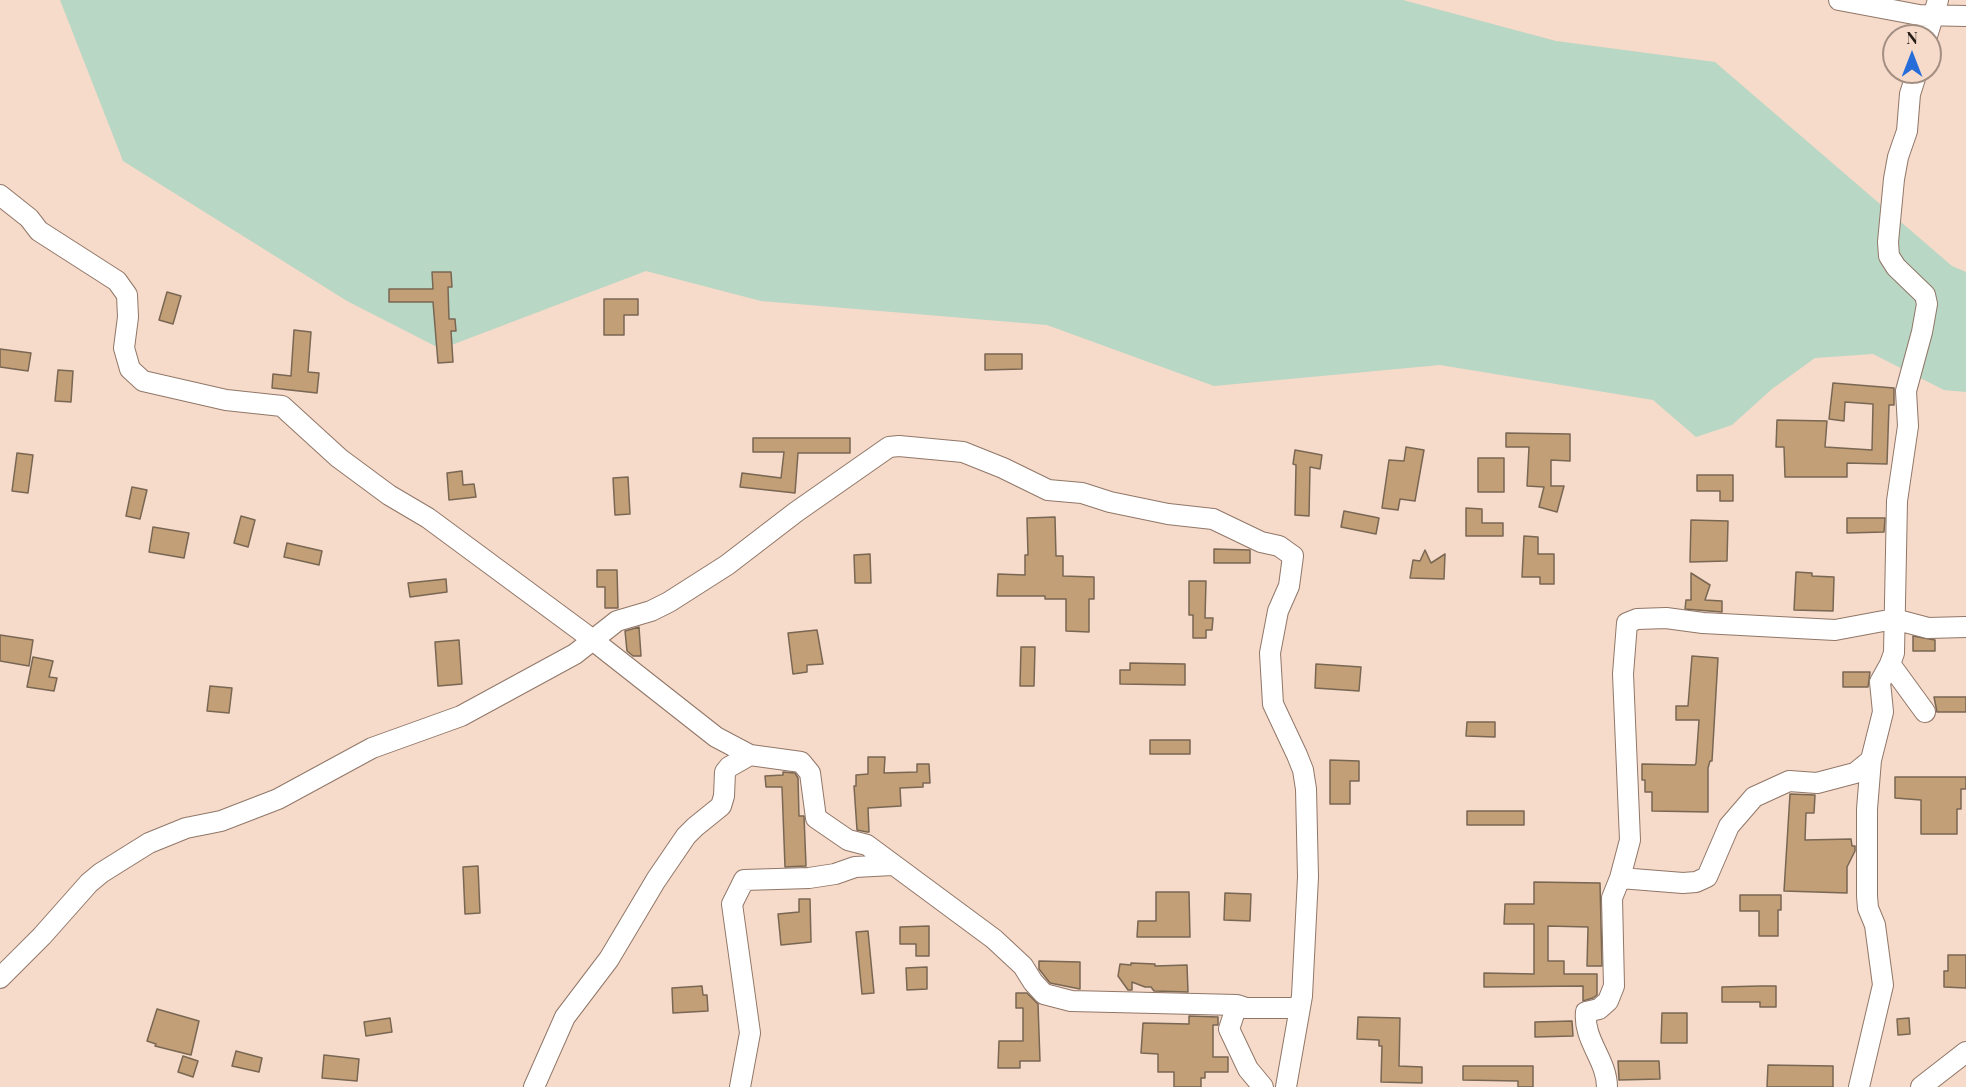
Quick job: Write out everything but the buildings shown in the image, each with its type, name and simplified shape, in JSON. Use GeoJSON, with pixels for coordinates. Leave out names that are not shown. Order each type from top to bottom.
{"type":"FeatureCollection","features":[{"type":"Feature","properties":{"kind":"street"},"geometry":{"type":"LineString","coordinates":[[1839,0],[1924,8],[1966,16]]}},
{"type":"Feature","properties":{"kind":"street"},"geometry":{"type":"LineString","coordinates":[[1924,8],[1926,24]]}},
{"type":"Feature","properties":{"kind":"street"},"geometry":{"type":"LineString","coordinates":[[1859,1087],[1883,985],[1875,925],[1868,908],[1867,897],[1867,809],[1870,760],[1883,712],[1880,682],[1894,653],[1897,501],[1908,426],[1906,391],[1927,304],[1925,295],[1896,267],[1889,256],[1888,242],[1894,179],[1898,157],[1907,131],[1910,94],[1913,84]]}},
{"type":"Feature","properties":{"kind":"street"},"geometry":{"type":"LineString","coordinates":[[0,195],[29,219],[39,231],[117,281],[127,295],[128,317],[124,348],[130,369],[144,381],[226,400],[282,406],[339,458],[389,495],[428,518],[592,640],[716,737],[750,755],[801,762],[810,773],[816,818],[848,840],[867,845],[994,939],[1023,966],[1044,994],[1071,1001],[1300,1008]]}},
{"type":"Feature","properties":{"kind":"street"},"geometry":{"type":"LineString","coordinates":[[0,978],[42,936],[89,883],[149,843],[186,828],[221,821],[278,799],[372,748],[461,716],[575,654],[617,621],[651,611],[727,565],[796,512],[885,449],[894,446],[963,452],[1048,490],[1082,493],[1110,502],[1168,514],[1212,519],[1261,542],[1279,546],[1293,556],[1289,586],[1278,611],[1270,653],[1272,704],[1297,755],[1306,789],[1308,877],[1302,996],[1286,1087]]}},
{"type":"Feature","properties":{"kind":"street"},"geometry":{"type":"LineString","coordinates":[[1607,1087],[1605,1070],[1591,1044],[1585,1022],[1586,1012],[1599,1009],[1608,1001],[1614,986],[1612,898],[1620,879],[1630,840],[1623,674],[1627,623],[1636,619],[1666,618],[1703,623],[1835,630],[1894,619],[1928,628],[1966,627]]}},
{"type":"Feature","properties":{"kind":"street"},"geometry":{"type":"LineString","coordinates":[[575,654],[614,657]]}},
{"type":"Feature","properties":{"kind":"street"},"geometry":{"type":"LineString","coordinates":[[1890,664],[1925,712]]}},
{"type":"Feature","properties":{"kind":"street"},"geometry":{"type":"LineString","coordinates":[[534,1087],[564,1017],[609,959],[656,880],[686,836],[722,807],[725,772],[729,767],[750,755]]}},
{"type":"Feature","properties":{"kind":"street"},"geometry":{"type":"LineString","coordinates":[[1620,879],[1683,883],[1707,878],[1729,826],[1754,797],[1789,781],[1817,783],[1856,772],[1870,760]]}},
{"type":"Feature","properties":{"kind":"street"},"geometry":{"type":"LineString","coordinates":[[740,1087],[750,1033],[732,904],[744,880],[809,878],[835,874],[855,867],[892,865]]}},
{"type":"Feature","properties":{"kind":"street"},"geometry":{"type":"LineString","coordinates":[[1237,1005],[1229,1029],[1248,1069],[1263,1087]]}},
{"type":"Feature","properties":{"kind":"street"},"geometry":{"type":"LineString","coordinates":[[1921,1087],[1966,1052]]}},
{"type":"Feature","properties":{"kind":"green space"},"geometry":{"type":"Polygon","coordinates":[[[60,0],[1403,0],[1556,41],[1715,62],[1952,266],[1966,272],[1966,392],[1944,390],[1873,354],[1815,358],[1772,389],[1732,425],[1696,437],[1653,400],[1440,365],[1214,386],[1047,325],[761,301],[646,271],[441,349],[347,301],[123,161],[60,0]]]}}]}
